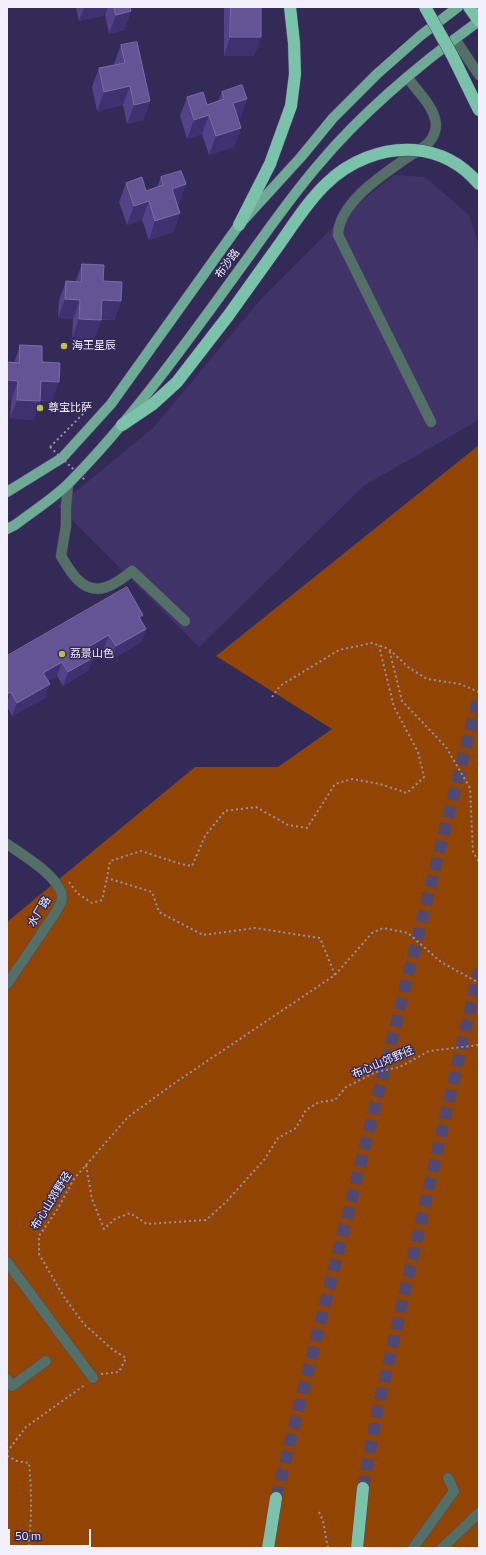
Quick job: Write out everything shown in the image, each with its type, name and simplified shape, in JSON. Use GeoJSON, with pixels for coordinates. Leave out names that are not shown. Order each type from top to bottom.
{"type":"FeatureCollection","features":[{"type":"Feature","properties":{"kind":"highway"},"geometry":{"type":"LineString","coordinates":[[239,225],[270,164],[281,136],[290,106],[294,74],[294,43],[290,7]]}},
{"type":"Feature","properties":{"kind":"highway"},"geometry":{"type":"LineString","coordinates":[[426,7],[479,110]]}},
{"type":"Feature","properties":{"kind":"highway"},"geometry":{"type":"LineString","coordinates":[[469,7],[479,21]]}},
{"type":"Feature","properties":{"kind":"highway"},"geometry":{"type":"LineString","coordinates":[[122,426],[153,404],[177,382],[228,316],[308,205],[326,184],[340,172],[359,160],[380,153],[400,149],[424,150],[439,154],[456,163],[470,174],[479,184]]}},
{"type":"Feature","properties":{"kind":"highway"},"geometry":{"type":"LineString","coordinates":[[357,1548],[363,1488]]}},
{"type":"Feature","properties":{"kind":"highway"},"geometry":{"type":"LineString","coordinates":[[268,1548],[276,1498]]}},
{"type":"Feature","properties":{"kind":"main road","name":"布沙路"},"geometry":{"type":"LineString","coordinates":[[7,492],[62,458],[111,404],[239,225],[301,157],[334,118],[377,74],[420,36],[458,7]]}},
{"type":"Feature","properties":{"kind":"main road","name":"布沙路"},"geometry":{"type":"LineString","coordinates":[[7,529],[68,484],[122,426],[282,210],[318,164],[373,106],[406,77],[479,21]]}},
{"type":"Feature","properties":{"kind":"street"},"geometry":{"type":"LineString","coordinates":[[455,39],[479,75]]}},
{"type":"Feature","properties":{"kind":"street"},"geometry":{"type":"LineString","coordinates":[[406,77],[429,105],[436,124],[435,134],[425,146],[378,179],[359,196],[341,219],[338,228],[338,235],[431,422]]}},
{"type":"Feature","properties":{"kind":"street"},"geometry":{"type":"LineString","coordinates":[[68,484],[66,526],[61,556],[78,580],[87,586],[96,589],[104,589],[119,581],[132,571],[185,621]]}},
{"type":"Feature","properties":{"kind":"street","name":"水厂路"},"geometry":{"type":"LineString","coordinates":[[7,844],[45,871],[61,890],[62,900],[56,912],[7,984]]}},
{"type":"Feature","properties":{"kind":"street"},"geometry":{"type":"LineString","coordinates":[[7,1262],[93,1378]]}},
{"type":"Feature","properties":{"kind":"street"},"geometry":{"type":"LineString","coordinates":[[7,1379],[12,1386],[46,1361]]}},
{"type":"Feature","properties":{"kind":"street"},"geometry":{"type":"LineString","coordinates":[[413,1548],[454,1491],[448,1478]]}},
{"type":"Feature","properties":{"kind":"street"},"geometry":{"type":"LineString","coordinates":[[442,1548],[479,1513]]}},
{"type":"Feature","properties":{"kind":"path"},"geometry":{"type":"LineString","coordinates":[[86,480],[50,447],[89,408]]}},
{"type":"Feature","properties":{"kind":"path"},"geometry":{"type":"LineString","coordinates":[[272,697],[280,686],[339,650],[372,644],[389,649],[408,667],[427,679],[460,684],[479,692]]}},
{"type":"Feature","properties":{"kind":"path"},"geometry":{"type":"LineString","coordinates":[[55,882],[64,877],[77,893],[92,903],[102,900],[110,861],[141,851],[192,866],[205,836],[225,811],[256,808],[288,825],[307,828],[335,784],[352,779],[380,784],[407,793],[424,777],[418,752],[394,707],[379,646]]}},
{"type":"Feature","properties":{"kind":"path"},"geometry":{"type":"LineString","coordinates":[[389,649],[402,701],[446,747],[470,788],[473,852],[479,862]]}},
{"type":"Feature","properties":{"kind":"path"},"geometry":{"type":"LineString","coordinates":[[107,878],[152,892],[159,912],[203,934],[255,928],[320,938],[335,974]]}},
{"type":"Feature","properties":{"kind":"path"},"geometry":{"type":"LineString","coordinates":[[86,1165],[128,1117],[176,1082],[335,974],[372,933],[383,928],[408,933],[441,962],[479,983]]}},
{"type":"Feature","properties":{"kind":"path","name":"布心山郊野径"},"geometry":{"type":"LineString","coordinates":[[86,1165],[92,1199],[104,1229],[115,1219],[130,1213],[147,1224],[206,1220],[226,1202],[264,1160],[278,1138],[296,1128],[306,1110],[319,1102],[335,1100],[346,1087],[376,1072],[400,1067],[429,1051],[479,1045]]}},
{"type":"Feature","properties":{"kind":"path","name":"布心山郊野径"},"geometry":{"type":"LineString","coordinates":[[7,1452],[26,1427],[97,1375],[119,1372],[126,1358],[113,1350],[84,1324],[64,1297],[39,1254],[39,1236],[57,1210],[74,1179],[86,1165]]}},
{"type":"Feature","properties":{"kind":"path"},"geometry":{"type":"LineString","coordinates":[[7,1456],[17,1461],[29,1463],[30,1530],[28,1543],[30,1548]]}},
{"type":"Feature","properties":{"kind":"path"},"geometry":{"type":"LineString","coordinates":[[319,1512],[323,1521],[328,1548]]}},
{"type":"Feature","properties":{"kind":"shaded area"},"geometry":{"type":"Polygon","coordinates":[[[394,175],[425,177],[469,215],[479,246],[479,420],[365,485],[199,647],[58,506],[152,429],[263,297],[350,210],[394,175]]]}},
{"type":"Feature","properties":{"kind":"shaded area"},"geometry":{"type":"Polygon","coordinates":[[[479,445],[479,1548],[7,1548],[7,922],[195,767],[278,767],[332,729],[216,656],[479,445]]]}},
{"type":"Feature","properties":{"kind":"building"},"geometry":{"type":"Polygon","coordinates":[[[114,7],[130,7],[131,11],[116,15],[114,7]]]}},
{"type":"Feature","properties":{"kind":"building"},"geometry":{"type":"Polygon","coordinates":[[[231,7],[261,7],[261,37],[230,37],[231,7]]]}},
{"type":"Feature","properties":{"kind":"building"},"geometry":{"type":"Polygon","coordinates":[[[137,42],[150,101],[134,105],[130,86],[104,92],[99,68],[125,63],[121,45],[137,42]]]}},
{"type":"Feature","properties":{"kind":"building"},"geometry":{"type":"Polygon","coordinates":[[[242,85],[247,99],[233,103],[241,128],[216,136],[209,115],[194,120],[187,97],[203,92],[207,105],[224,99],[222,92],[242,85]]]}},
{"type":"Feature","properties":{"kind":"building"},"geometry":{"type":"Polygon","coordinates":[[[181,171],[186,184],[172,189],[180,213],[155,221],[149,201],[134,206],[126,183],[142,177],[146,191],[163,185],[161,177],[181,171]]]}},
{"type":"Feature","properties":{"kind":"building"},"geometry":{"type":"Polygon","coordinates":[[[82,264],[104,265],[103,281],[122,282],[121,301],[102,300],[101,320],[79,319],[80,300],[65,299],[66,281],[81,282],[82,264]]]}},
{"type":"Feature","properties":{"kind":"building"},"geometry":{"type":"Polygon","coordinates":[[[20,345],[42,346],[42,362],[60,363],[59,382],[41,381],[40,401],[17,400],[18,381],[7,380],[7,362],[19,363],[20,345]]]}},
{"type":"Feature","properties":{"kind":"building","name":"荔景山色"},"geometry":{"type":"Polygon","coordinates":[[[127,587],[143,615],[139,617],[146,629],[116,646],[109,635],[88,647],[94,657],[68,672],[62,662],[43,673],[50,684],[17,703],[11,692],[7,694],[7,656],[127,587]]]}},
{"type":"Feature","properties":{"kind":"tunnel"},"geometry":{"type":"LineString","coordinates":[[276,1498],[479,695]]}},
{"type":"Feature","properties":{"kind":"tunnel"},"geometry":{"type":"LineString","coordinates":[[363,1488],[378,1409],[479,970]]}},
{"type":"Feature","properties":{"kind":"place","name":"海王星辰"},"geometry":{"type":"Point","coordinates":[64,346]}},
{"type":"Feature","properties":{"kind":"place","name":"尊宝比萨"},"geometry":{"type":"Point","coordinates":[40,408]}},
{"type":"Feature","properties":{"kind":"place","name":"荔景山色"},"geometry":{"type":"Point","coordinates":[62,654]}}]}
